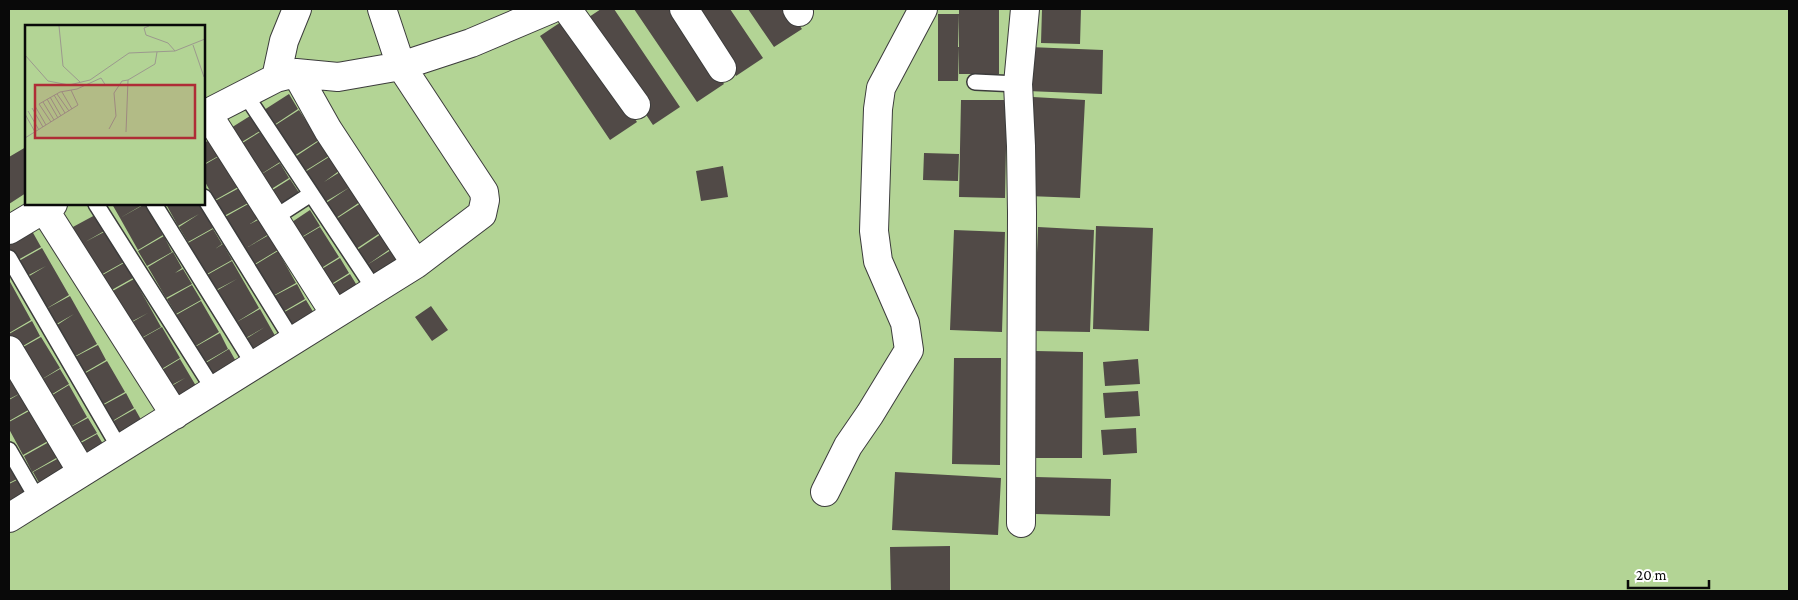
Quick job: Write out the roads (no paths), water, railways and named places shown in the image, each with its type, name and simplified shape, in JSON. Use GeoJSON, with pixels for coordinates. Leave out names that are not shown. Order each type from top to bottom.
{"type":"FeatureCollection","features":[{"type":"Feature","properties":{"kind":"street"},"geometry":{"type":"LineString","coordinates":[[297,9],[284,41],[286,75],[328,130],[416,264]]}},
{"type":"Feature","properties":{"kind":"street"},"geometry":{"type":"LineString","coordinates":[[9,518],[416,264],[482,214],[485,200],[484,192],[401,66],[382,9]]}},
{"type":"Feature","properties":{"kind":"street"},"geometry":{"type":"LineString","coordinates":[[335,314],[205,114],[286,75],[338,77],[401,66],[471,42],[551,9]]}},
{"type":"Feature","properties":{"kind":"street"},"geometry":{"type":"LineString","coordinates":[[568,9],[636,105]]}},
{"type":"Feature","properties":{"kind":"street"},"geometry":{"type":"LineString","coordinates":[[684,9],[722,68]]}},
{"type":"Feature","properties":{"kind":"street"},"geometry":{"type":"LineString","coordinates":[[825,492],[848,446],[909,350],[905,323],[878,261],[874,232],[878,109],[880,88],[922,9]]}},
{"type":"Feature","properties":{"kind":"street"},"geometry":{"type":"LineString","coordinates":[[1020,523],[1022,213],[1018,84],[1025,9]]}},
{"type":"Feature","properties":{"kind":"street"},"geometry":{"type":"LineString","coordinates":[[9,230],[49,206],[175,415]]}},
{"type":"Feature","properties":{"kind":"street"},"geometry":{"type":"LineString","coordinates":[[9,350],[82,472]]}},
{"type":"Feature","properties":{"kind":"lane"},"geometry":{"type":"LineString","coordinates":[[975,82],[1018,84]]}},
{"type":"Feature","properties":{"kind":"lane"},"geometry":{"type":"LineString","coordinates":[[245,94],[374,290]]}},
{"type":"Feature","properties":{"kind":"lane"},"geometry":{"type":"LineString","coordinates":[[274,218],[311,194]]}},
{"type":"Feature","properties":{"kind":"lane"},"geometry":{"type":"LineString","coordinates":[[205,199],[293,341]]}},
{"type":"Feature","properties":{"kind":"lane"},"geometry":{"type":"LineString","coordinates":[[97,205],[214,390]]}},
{"type":"Feature","properties":{"kind":"lane"},"geometry":{"type":"LineString","coordinates":[[155,205],[254,365]]}},
{"type":"Feature","properties":{"kind":"lane"},"geometry":{"type":"LineString","coordinates":[[9,258],[120,449]]}},
{"type":"Feature","properties":{"kind":"lane"},"geometry":{"type":"LineString","coordinates":[[9,450],[38,500]]}}]}
